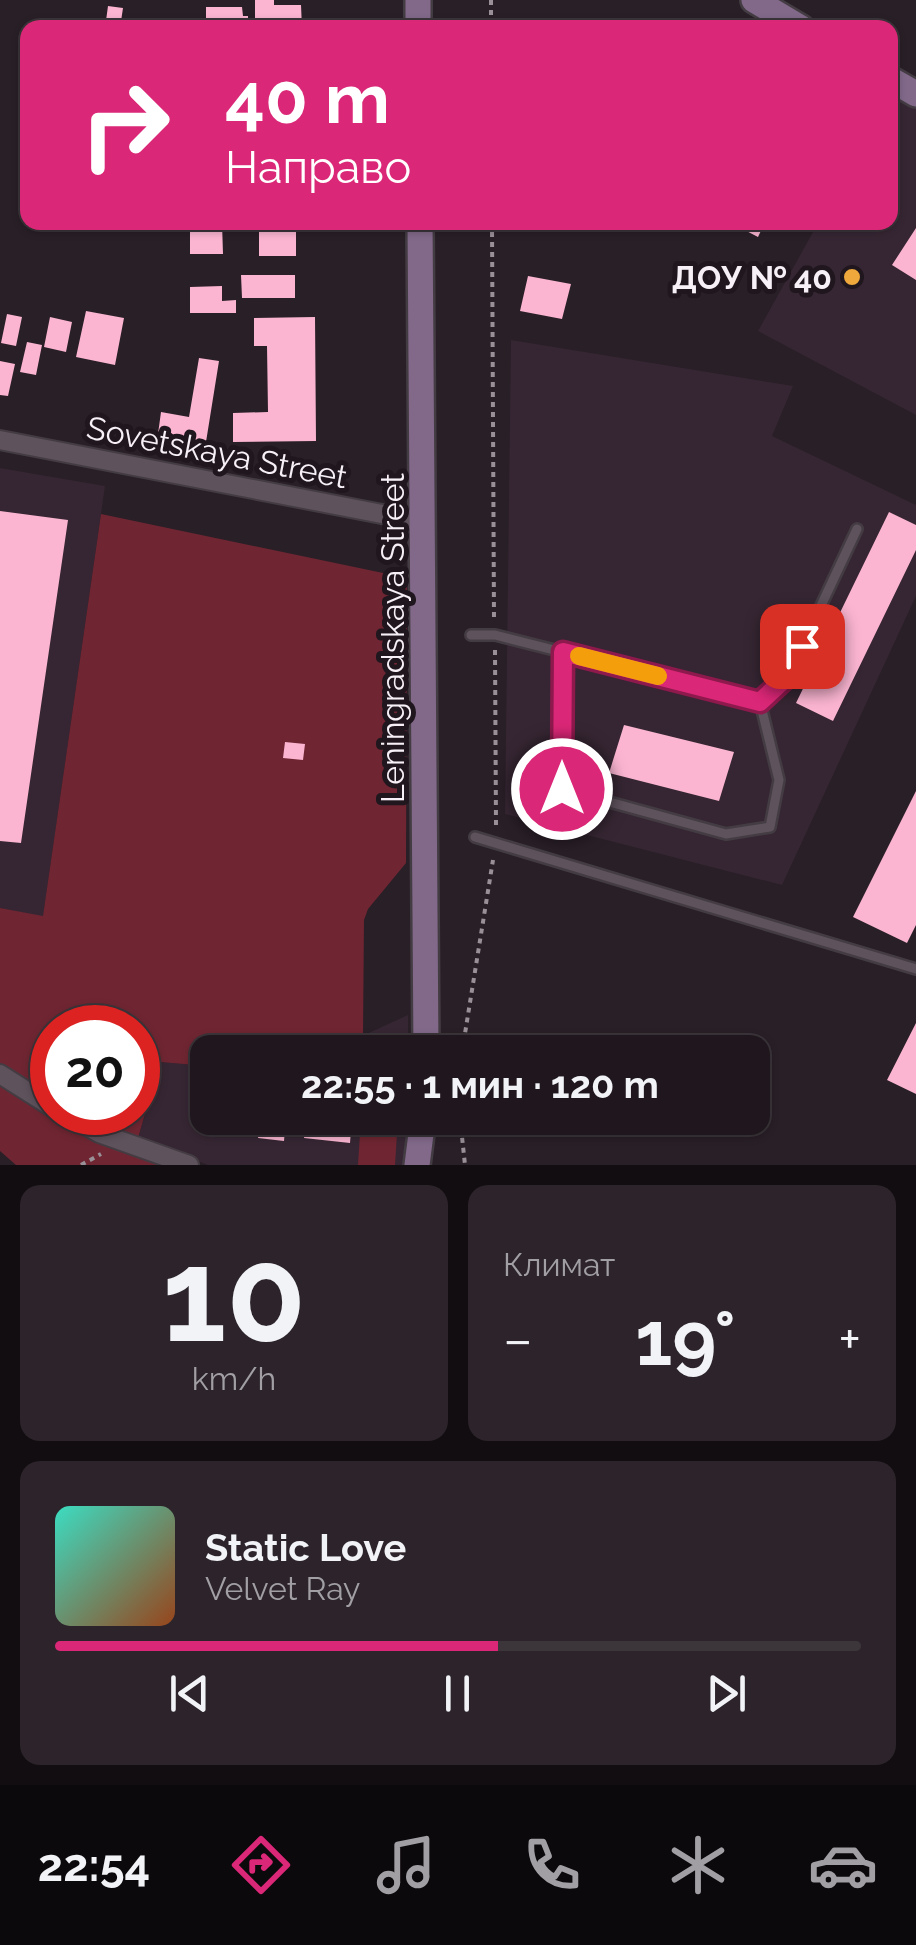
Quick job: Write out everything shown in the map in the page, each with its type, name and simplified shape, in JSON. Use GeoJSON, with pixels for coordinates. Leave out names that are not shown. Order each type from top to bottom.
{"type":"FeatureCollection","features":[{"type":"Feature","properties":{"kind":"main road"},"geometry":{"type":"LineString","coordinates":[[754,0],[788,20]]}},
{"type":"Feature","properties":{"kind":"main road","name":"Leningradskaya Street"},"geometry":{"type":"LineString","coordinates":[[420,230],[426,1035]]}},
{"type":"Feature","properties":{"kind":"main road"},"geometry":{"type":"LineString","coordinates":[[417,1165],[420,1135]]}},
{"type":"Feature","properties":{"kind":"street","name":"Sovetskaya Street"},"geometry":{"type":"LineString","coordinates":[[0,440],[424,522]]}},
{"type":"Feature","properties":{"kind":"street"},"geometry":{"type":"LineString","coordinates":[[0,1074],[30,1093]]}},
{"type":"Feature","properties":{"kind":"street"},"geometry":{"type":"LineString","coordinates":[[104,1135],[188,1165]]}},
{"type":"Feature","properties":{"kind":"lane"},"geometry":{"type":"LineString","coordinates":[[760,702],[788,676],[857,529]]}},
{"type":"Feature","properties":{"kind":"lane"},"geometry":{"type":"LineString","coordinates":[[471,635],[494,635],[760,702]]}},
{"type":"Feature","properties":{"kind":"lane"},"geometry":{"type":"LineString","coordinates":[[563,652],[562,789],[726,834],[770,826],[779,780],[760,702]]}},
{"type":"Feature","properties":{"kind":"lane"},"geometry":{"type":"LineString","coordinates":[[475,838],[916,969]]}},
{"type":"Feature","properties":{"kind":"path"},"geometry":{"type":"LineString","coordinates":[[462,1135],[466,1165]]}},
{"type":"Feature","properties":{"kind":"shaded area","name":"ДОУ № 40"},"geometry":{"type":"Polygon","coordinates":[[[898,97],[916,109],[916,415],[758,331],[814,230],[898,230],[898,97]]]}},
{"type":"Feature","properties":{"kind":"shaded area"},"geometry":{"type":"Polygon","coordinates":[[[511,340],[793,386],[772,436],[916,505],[916,596],[782,885],[505,814],[511,340]]]}},
{"type":"Feature","properties":{"kind":"shaded area"},"geometry":{"type":"Polygon","coordinates":[[[0,468],[105,486],[43,917],[0,908],[0,468]]]}},
{"type":"Feature","properties":{"kind":"shaded area"},"geometry":{"type":"Polygon","coordinates":[[[101,514],[407,578],[406,863],[368,909],[364,920],[363,1035],[190,1035],[190,1065],[160,1062],[160,1005],[30,1005],[30,1082],[0,1063],[0,908],[43,916],[101,514]]]}},
{"type":"Feature","properties":{"kind":"shaded area"},"geometry":{"type":"Polygon","coordinates":[[[408,1015],[408,1035],[364,1035],[408,1015]]]}},
{"type":"Feature","properties":{"kind":"shaded area"},"geometry":{"type":"Polygon","coordinates":[[[160,1062],[190,1065],[190,1135],[406,1135],[403,1165],[208,1165],[138,1138],[160,1135],[160,1062]]]}},
{"type":"Feature","properties":{"kind":"shaded area"},"geometry":{"type":"Polygon","coordinates":[[[0,1086],[30,1106],[30,1135],[85,1135],[160,1165],[16,1165],[0,1151],[0,1086]]]}},
{"type":"Feature","properties":{"kind":"shaded area"},"geometry":{"type":"Polygon","coordinates":[[[360,1135],[397,1135],[395,1165],[358,1165],[360,1135]]]}},
{"type":"Feature","properties":{"kind":"building"},"geometry":{"type":"Polygon","coordinates":[[[255,0],[301,5],[302,20],[255,20],[255,0]]]}},
{"type":"Feature","properties":{"kind":"building"},"geometry":{"type":"Polygon","coordinates":[[[108,6],[123,8],[121,20],[106,20],[108,6]]]}},
{"type":"Feature","properties":{"kind":"building"},"geometry":{"type":"Polygon","coordinates":[[[206,7],[242,7],[243,16],[248,16],[248,20],[206,20],[206,7]]]}},
{"type":"Feature","properties":{"kind":"building"},"geometry":{"type":"Polygon","coordinates":[[[916,228],[916,280],[892,265],[916,228]]]}},
{"type":"Feature","properties":{"kind":"building"},"geometry":{"type":"Polygon","coordinates":[[[190,230],[222,230],[223,254],[190,254],[190,230]]]}},
{"type":"Feature","properties":{"kind":"building"},"geometry":{"type":"Polygon","coordinates":[[[259,230],[296,230],[296,256],[259,256],[259,230]]]}},
{"type":"Feature","properties":{"kind":"building"},"geometry":{"type":"Polygon","coordinates":[[[241,275],[295,275],[295,298],[242,298],[241,275]]]}},
{"type":"Feature","properties":{"kind":"building"},"geometry":{"type":"Polygon","coordinates":[[[528,276],[571,284],[562,319],[520,311],[528,276]]]}},
{"type":"Feature","properties":{"kind":"building"},"geometry":{"type":"Polygon","coordinates":[[[222,286],[222,301],[236,300],[236,313],[190,313],[190,287],[222,286]]]}},
{"type":"Feature","properties":{"kind":"building"},"geometry":{"type":"Polygon","coordinates":[[[86,311],[124,318],[115,365],[76,357],[86,311]]]}},
{"type":"Feature","properties":{"kind":"building"},"geometry":{"type":"Polygon","coordinates":[[[7,314],[22,317],[16,346],[1,343],[7,314]]]}},
{"type":"Feature","properties":{"kind":"building"},"geometry":{"type":"Polygon","coordinates":[[[50,317],[72,322],[66,352],[44,347],[50,317]]]}},
{"type":"Feature","properties":{"kind":"building"},"geometry":{"type":"Polygon","coordinates":[[[315,317],[316,441],[233,442],[233,413],[268,412],[267,346],[254,346],[254,318],[315,317]]]}},
{"type":"Feature","properties":{"kind":"building"},"geometry":{"type":"Polygon","coordinates":[[[27,342],[42,345],[36,375],[20,372],[27,342]]]}},
{"type":"Feature","properties":{"kind":"building"},"geometry":{"type":"Polygon","coordinates":[[[199,358],[219,361],[206,442],[158,434],[161,412],[189,417],[199,358]]]}},
{"type":"Feature","properties":{"kind":"building"},"geometry":{"type":"Polygon","coordinates":[[[0,361],[15,364],[8,396],[0,395],[0,361]]]}},
{"type":"Feature","properties":{"kind":"building"},"geometry":{"type":"Polygon","coordinates":[[[0,511],[68,520],[21,843],[0,841],[0,511]]]}},
{"type":"Feature","properties":{"kind":"building"},"geometry":{"type":"Polygon","coordinates":[[[889,512],[916,525],[916,550],[833,721],[796,703],[889,512]]]}},
{"type":"Feature","properties":{"kind":"building"},"geometry":{"type":"Polygon","coordinates":[[[624,725],[734,752],[719,801],[609,773],[624,725]]]}},
{"type":"Feature","properties":{"kind":"building"},"geometry":{"type":"Polygon","coordinates":[[[285,742],[305,744],[303,760],[283,758],[285,742]]]}},
{"type":"Feature","properties":{"kind":"building"},"geometry":{"type":"Polygon","coordinates":[[[916,791],[916,925],[907,943],[853,917],[916,791]]]}},
{"type":"Feature","properties":{"kind":"building"},"geometry":{"type":"Polygon","coordinates":[[[916,1023],[916,1094],[887,1080],[916,1023]]]}},
{"type":"Feature","properties":{"kind":"building"},"geometry":{"type":"Polygon","coordinates":[[[258,1135],[285,1135],[284,1141],[258,1138],[258,1135]]]}},
{"type":"Feature","properties":{"kind":"building"},"geometry":{"type":"Polygon","coordinates":[[[304,1135],[351,1135],[350,1143],[304,1138],[304,1135]]]}},
{"type":"Feature","properties":{"kind":"slow traffic"},"geometry":{"type":"LineString","coordinates":[[579,656],[658,676]]}},
{"type":"Feature","properties":{"kind":"place","name":"ДОУ № 40"},"geometry":{"type":"Point","coordinates":[852,277]}},
{"type":"Feature","properties":{"kind":"route"},"geometry":{"type":"LineString","coordinates":[[562,789],[563,652],[760,702],[788,676],[802,646]]}}]}
